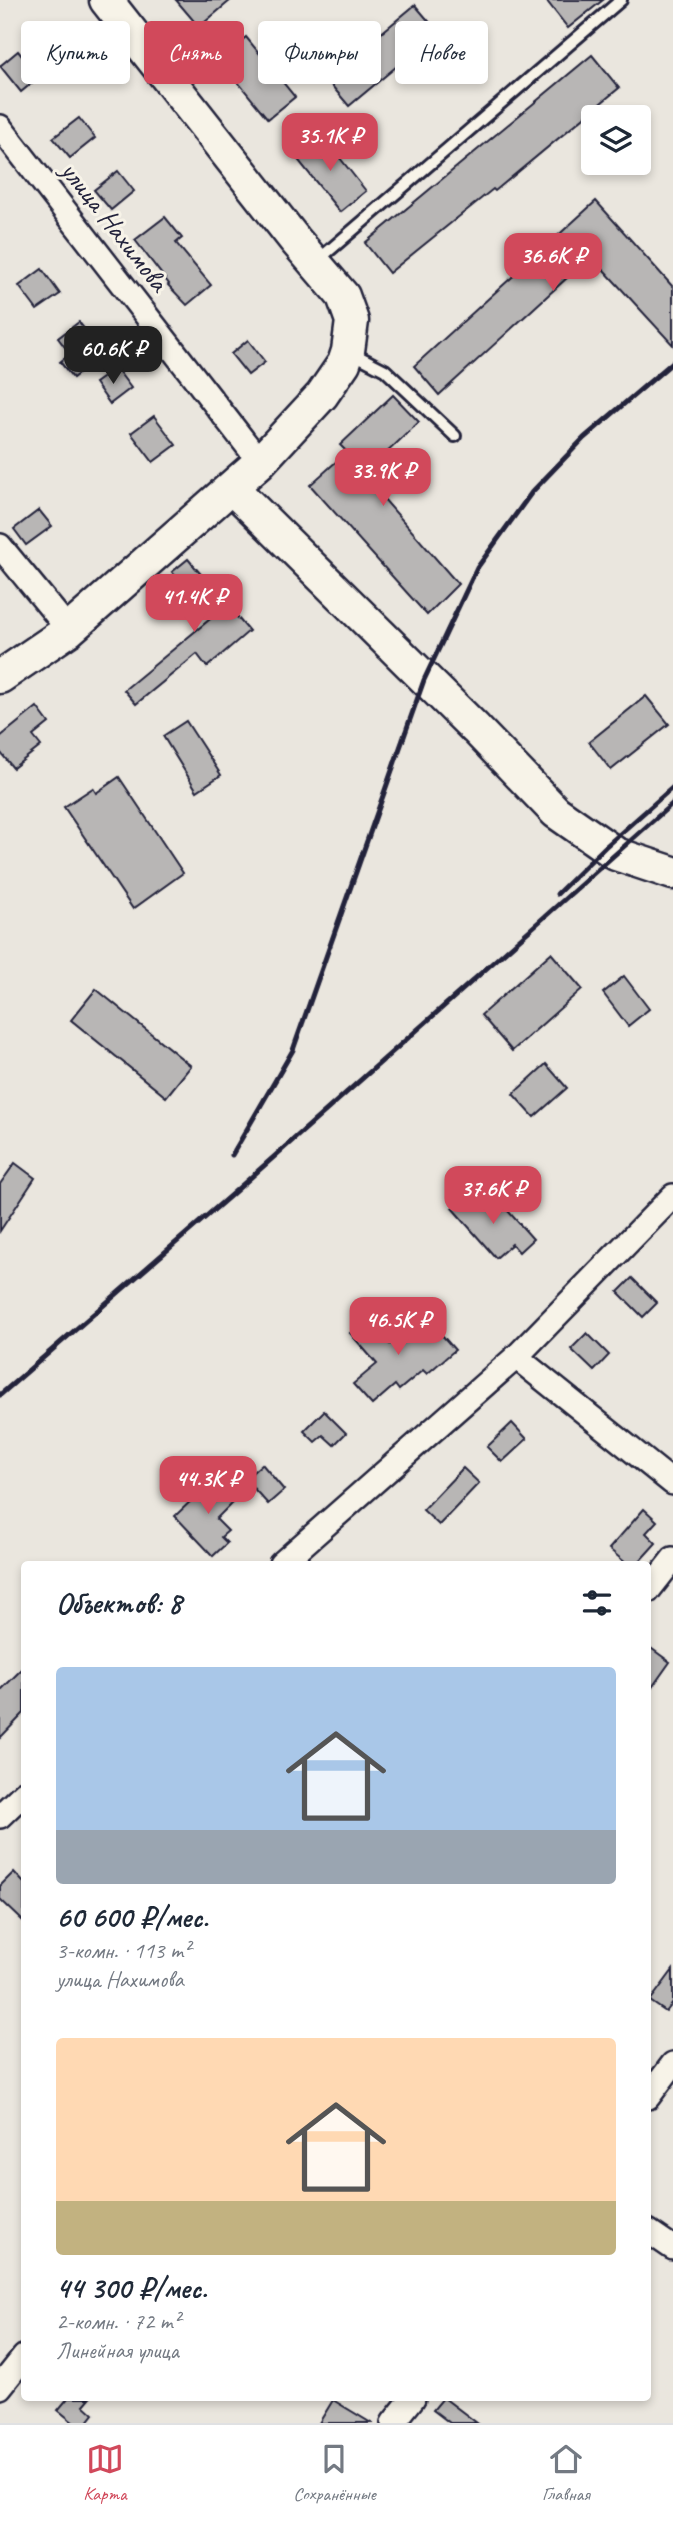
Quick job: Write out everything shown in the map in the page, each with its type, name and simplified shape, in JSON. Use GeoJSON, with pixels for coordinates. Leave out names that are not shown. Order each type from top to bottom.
{"type":"FeatureCollection","features":[{"type":"Feature","properties":{"kind":"main road"},"geometry":{"type":"LineString","coordinates":[[0,677],[69,630],[260,462],[322,395],[344,363],[348,351],[352,321],[343,296],[106,0]]}},
{"type":"Feature","properties":{"kind":"main road"},"geometry":{"type":"LineString","coordinates":[[232,488],[476,729],[556,812],[616,854],[673,873]]}},
{"type":"Feature","properties":{"kind":"street","name":"улица Нахимова"},"geometry":{"type":"LineString","coordinates":[[0,127],[260,462]]}},
{"type":"Feature","properties":{"kind":"street"},"geometry":{"type":"LineString","coordinates":[[0,547],[69,630]]}},
{"type":"Feature","properties":{"kind":"street"},"geometry":{"type":"LineString","coordinates":[[284,1561],[516,1357],[673,1196]]}},
{"type":"Feature","properties":{"kind":"street"},"geometry":{"type":"LineString","coordinates":[[516,1357],[673,1483]]}},
{"type":"Feature","properties":{"kind":"street"},"geometry":{"type":"LineString","coordinates":[[651,1587],[673,1559]]}},
{"type":"Feature","properties":{"kind":"street"},"geometry":{"type":"LineString","coordinates":[[0,1816],[21,1796]]}},
{"type":"Feature","properties":{"kind":"street"},"geometry":{"type":"LineString","coordinates":[[651,2093],[673,2064]]}},
{"type":"Feature","properties":{"kind":"street"},"geometry":{"type":"LineString","coordinates":[[651,2233],[673,2248]]}},
{"type":"Feature","properties":{"kind":"street"},"geometry":{"type":"LineString","coordinates":[[0,2387],[21,2361]]}},
{"type":"Feature","properties":{"kind":"street"},"geometry":{"type":"LineString","coordinates":[[393,2423],[411,2401]]}},
{"type":"Feature","properties":{"kind":"lane"},"geometry":{"type":"LineString","coordinates":[[314,262],[621,0]]}},
{"type":"Feature","properties":{"kind":"lane"},"geometry":{"type":"LineString","coordinates":[[348,351],[386,370],[455,436]]}},
{"type":"Feature","properties":{"kind":"building"},"geometry":{"type":"Polygon","coordinates":[[[176,0],[231,0],[206,21],[194,21],[176,0]]]}},
{"type":"Feature","properties":{"kind":"building"},"geometry":{"type":"Polygon","coordinates":[[[546,0],[603,0],[568,28],[546,0]]]}},
{"type":"Feature","properties":{"kind":"building"},"geometry":{"type":"Polygon","coordinates":[[[415,5],[429,21],[396,21],[415,5]]]}},
{"type":"Feature","properties":{"kind":"building"},"geometry":{"type":"Polygon","coordinates":[[[395,22],[395,68],[381,79],[381,33],[395,22]]]}},
{"type":"Feature","properties":{"kind":"building"},"geometry":{"type":"Polygon","coordinates":[[[246,37],[258,52],[258,84],[284,84],[295,97],[268,119],[239,84],[244,84],[246,37]]]}},
{"type":"Feature","properties":{"kind":"building"},"geometry":{"type":"Polygon","coordinates":[[[18,51],[21,55],[21,84],[31,84],[21,92],[0,66],[18,51]]]}},
{"type":"Feature","properties":{"kind":"building"},"geometry":{"type":"Polygon","coordinates":[[[592,55],[619,88],[599,105],[581,105],[581,120],[495,191],[493,189],[389,273],[365,243],[592,55]]]}},
{"type":"Feature","properties":{"kind":"building"},"geometry":{"type":"Polygon","coordinates":[[[330,84],[375,84],[349,106],[330,84]]]}},
{"type":"Feature","properties":{"kind":"building"},"geometry":{"type":"Polygon","coordinates":[[[79,118],[95,138],[70,158],[53,138],[79,118]]]}},
{"type":"Feature","properties":{"kind":"building"},"geometry":{"type":"Polygon","coordinates":[[[321,134],[366,191],[340,212],[295,156],[321,134]]]}},
{"type":"Feature","properties":{"kind":"building"},"geometry":{"type":"Polygon","coordinates":[[[118,171],[134,191],[111,210],[94,190],[118,171]]]}},
{"type":"Feature","properties":{"kind":"building"},"geometry":{"type":"Polygon","coordinates":[[[596,201],[673,287],[673,345],[591,256],[439,395],[414,366],[596,201]]]}},
{"type":"Feature","properties":{"kind":"building"},"geometry":{"type":"Polygon","coordinates":[[[165,217],[182,238],[176,243],[211,285],[187,305],[168,285],[135,240],[165,217]]]}},
{"type":"Feature","properties":{"kind":"building"},"geometry":{"type":"Polygon","coordinates":[[[42,269],[60,294],[37,310],[19,286],[42,269]]]}},
{"type":"Feature","properties":{"kind":"building"},"geometry":{"type":"Polygon","coordinates":[[[79,322],[97,345],[85,355],[92,363],[73,378],[60,362],[70,354],[58,338],[79,322]]]}},
{"type":"Feature","properties":{"kind":"building"},"geometry":{"type":"Polygon","coordinates":[[[248,340],[265,362],[248,375],[231,354],[248,340]]]}},
{"type":"Feature","properties":{"kind":"building"},"geometry":{"type":"Polygon","coordinates":[[[116,368],[131,388],[110,404],[95,383],[116,368]]]}},
{"type":"Feature","properties":{"kind":"building"},"geometry":{"type":"Polygon","coordinates":[[[393,395],[419,422],[363,475],[458,584],[427,615],[310,485],[347,452],[340,445],[393,395]]]}},
{"type":"Feature","properties":{"kind":"building"},"geometry":{"type":"Polygon","coordinates":[[[154,416],[176,445],[153,462],[131,433],[154,416]]]}},
{"type":"Feature","properties":{"kind":"building"},"geometry":{"type":"Polygon","coordinates":[[[39,510],[52,526],[26,545],[14,529],[39,510]]]}},
{"type":"Feature","properties":{"kind":"building"},"geometry":{"type":"Polygon","coordinates":[[[188,559],[249,631],[207,667],[197,654],[136,704],[124,690],[210,619],[172,572],[188,559]]]}},
{"type":"Feature","properties":{"kind":"building"},"geometry":{"type":"Polygon","coordinates":[[[646,696],[669,724],[611,770],[589,742],[646,696]]]}},
{"type":"Feature","properties":{"kind":"building"},"geometry":{"type":"Polygon","coordinates":[[[37,707],[49,723],[33,736],[41,746],[13,768],[0,752],[0,737],[37,707]]]}},
{"type":"Feature","properties":{"kind":"building"},"geometry":{"type":"Polygon","coordinates":[[[186,721],[221,775],[197,791],[163,736],[186,721]]]}},
{"type":"Feature","properties":{"kind":"building"},"geometry":{"type":"Polygon","coordinates":[[[119,777],[183,873],[133,909],[64,807],[93,788],[96,793],[119,777]]]}},
{"type":"Feature","properties":{"kind":"building"},"geometry":{"type":"Polygon","coordinates":[[[551,953],[582,989],[512,1051],[481,1015],[551,953]]]}},
{"type":"Feature","properties":{"kind":"building"},"geometry":{"type":"Polygon","coordinates":[[[624,976],[649,1009],[628,1026],[603,993],[624,976]]]}},
{"type":"Feature","properties":{"kind":"building"},"geometry":{"type":"Polygon","coordinates":[[[96,989],[191,1066],[166,1097],[71,1020],[96,989]]]}},
{"type":"Feature","properties":{"kind":"building"},"geometry":{"type":"Polygon","coordinates":[[[546,1064],[567,1088],[534,1117],[513,1094],[546,1064]]]}},
{"type":"Feature","properties":{"kind":"building"},"geometry":{"type":"Polygon","coordinates":[[[15,1163],[35,1178],[0,1231],[0,1184],[15,1163]]]}},
{"type":"Feature","properties":{"kind":"building"},"geometry":{"type":"Polygon","coordinates":[[[477,1196],[491,1211],[500,1202],[533,1239],[519,1252],[512,1244],[496,1258],[452,1208],[463,1199],[468,1204],[477,1196]]]}},
{"type":"Feature","properties":{"kind":"building"},"geometry":{"type":"Polygon","coordinates":[[[632,1278],[657,1303],[643,1317],[618,1292],[632,1278]]]}},
{"type":"Feature","properties":{"kind":"building"},"geometry":{"type":"Polygon","coordinates":[[[368,1318],[390,1344],[414,1324],[434,1326],[455,1350],[427,1374],[423,1370],[399,1390],[395,1385],[372,1405],[353,1384],[377,1364],[350,1333],[368,1318]]]}},
{"type":"Feature","properties":{"kind":"building"},"geometry":{"type":"Polygon","coordinates":[[[587,1333],[609,1355],[594,1371],[571,1349],[587,1333]]]}},
{"type":"Feature","properties":{"kind":"building"},"geometry":{"type":"Polygon","coordinates":[[[324,1411],[346,1433],[334,1445],[323,1435],[315,1442],[304,1431],[324,1411]]]}},
{"type":"Feature","properties":{"kind":"building"},"geometry":{"type":"Polygon","coordinates":[[[512,1423],[527,1439],[502,1462],[487,1447],[512,1423]]]}},
{"type":"Feature","properties":{"kind":"building"},"geometry":{"type":"Polygon","coordinates":[[[262,1464],[284,1490],[268,1504],[245,1479],[262,1464]]]}},
{"type":"Feature","properties":{"kind":"building"},"geometry":{"type":"Polygon","coordinates":[[[463,1468],[479,1483],[439,1525],[423,1510],[463,1468]]]}},
{"type":"Feature","properties":{"kind":"building"},"geometry":{"type":"Polygon","coordinates":[[[216,1477],[236,1499],[216,1519],[228,1531],[221,1537],[227,1543],[213,1556],[175,1516],[216,1477]]]}},
{"type":"Feature","properties":{"kind":"building"},"geometry":{"type":"Polygon","coordinates":[[[644,1509],[657,1521],[646,1533],[656,1543],[640,1561],[623,1561],[609,1549],[644,1509]]]}},
{"type":"Feature","properties":{"kind":"building"},"geometry":{"type":"Polygon","coordinates":[[[651,1648],[670,1662],[651,1689],[651,1648]]]}},
{"type":"Feature","properties":{"kind":"building"},"geometry":{"type":"Polygon","coordinates":[[[21,1670],[21,1716],[0,1738],[0,1691],[21,1670]]]}},
{"type":"Feature","properties":{"kind":"building"},"geometry":{"type":"Polygon","coordinates":[[[14,1872],[21,1880],[21,1919],[0,1899],[0,1886],[14,1872]]]}},
{"type":"Feature","properties":{"kind":"building"},"geometry":{"type":"Polygon","coordinates":[[[673,1970],[673,2003],[666,2012],[651,2000],[673,1970]]]}},
{"type":"Feature","properties":{"kind":"building"},"geometry":{"type":"Polygon","coordinates":[[[66,2401],[87,2401],[84,2405],[94,2414],[87,2423],[74,2423],[58,2410],[66,2401]]]}},
{"type":"Feature","properties":{"kind":"building"},"geometry":{"type":"Polygon","coordinates":[[[335,2401],[371,2423],[319,2423],[335,2401]]]}},
{"type":"Feature","properties":{"kind":"building"},"geometry":{"type":"Polygon","coordinates":[[[440,2401],[448,2401],[477,2423],[450,2423],[433,2410],[440,2401]]]}},
{"type":"Feature","properties":{"kind":"railway"},"geometry":{"type":"LineString","coordinates":[[232,1155],[293,1050],[424,680],[477,568],[532,492],[584,438],[673,362]]}},
{"type":"Feature","properties":{"kind":"railway"},"geometry":{"type":"LineString","coordinates":[[557,894],[673,787]]}},
{"type":"Feature","properties":{"kind":"railway"},"geometry":{"type":"LineString","coordinates":[[0,1395],[231,1195],[673,803]]}}]}
